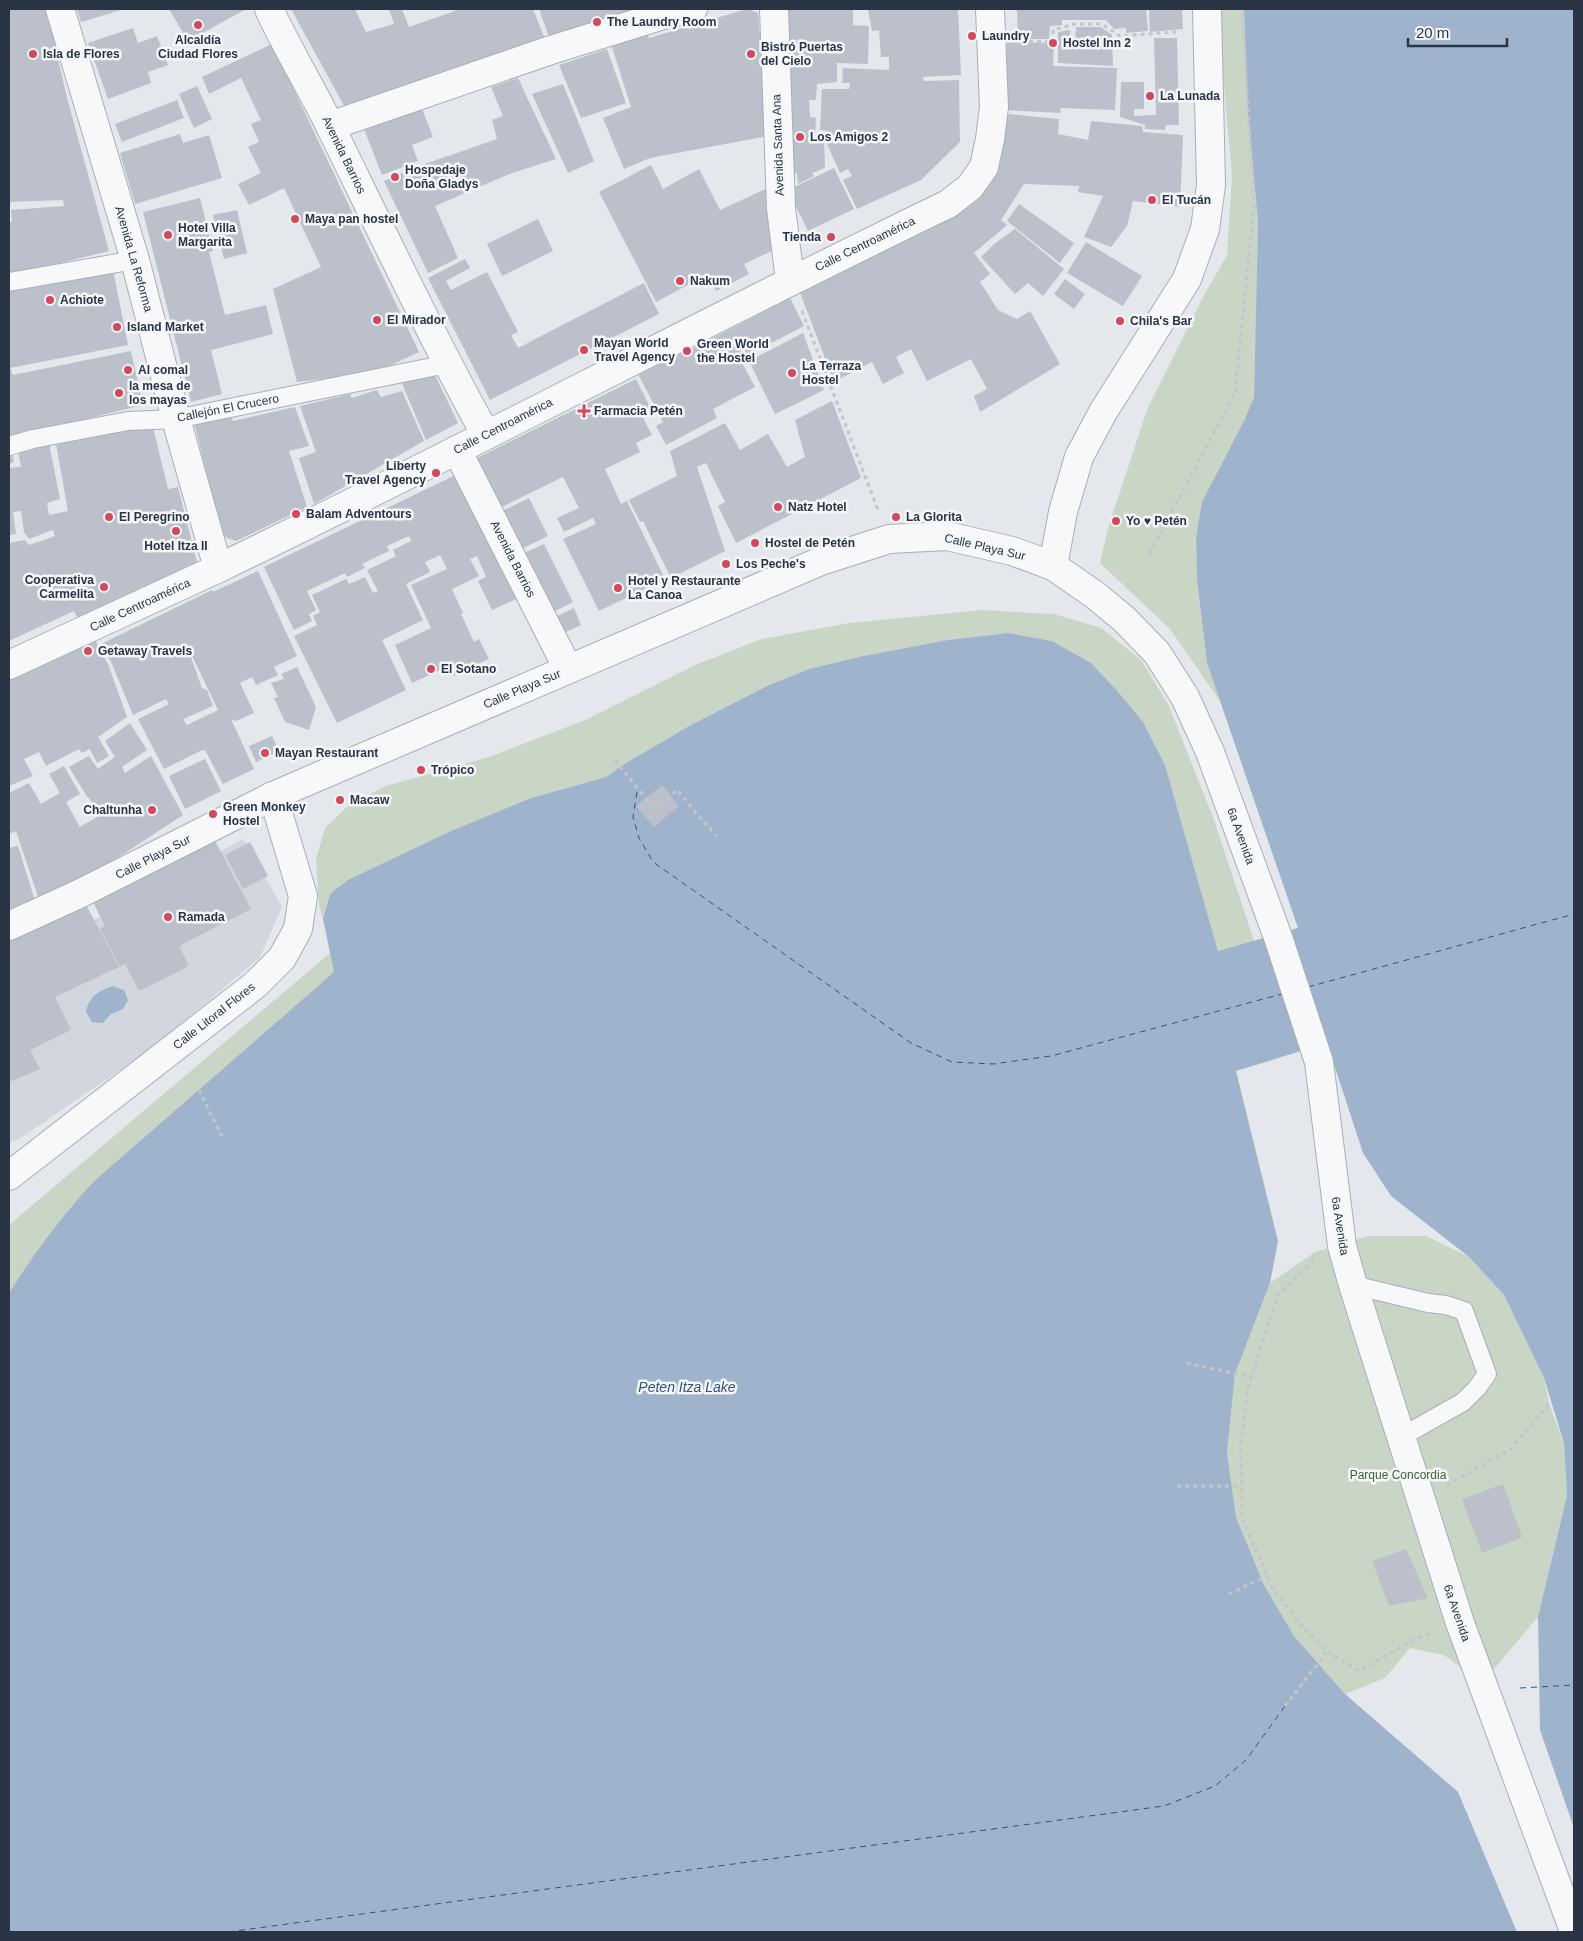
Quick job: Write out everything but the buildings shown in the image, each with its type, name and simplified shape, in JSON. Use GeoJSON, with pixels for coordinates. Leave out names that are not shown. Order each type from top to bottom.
{"type":"FeatureCollection","features":[{"type":"Feature","properties":{"kind":"street","name":"Avenida La Reforma"},"geometry":{"type":"LineString","coordinates":[[60,9],[136,260],[176,419],[218,568]]}},
{"type":"Feature","properties":{"kind":"street","name":"Avenida Barrios"},"geometry":{"type":"LineString","coordinates":[[269,9],[279,32],[330,126],[447,364],[486,435]]}},
{"type":"Feature","properties":{"kind":"street"},"geometry":{"type":"LineString","coordinates":[[330,126],[550,50],[692,9]]}},
{"type":"Feature","properties":{"kind":"street","name":"Avenida Santa Ana"},"geometry":{"type":"LineString","coordinates":[[774,9],[781,208],[790,280]]}},
{"type":"Feature","properties":{"kind":"street"},"geometry":{"type":"LineString","coordinates":[[990,9],[992,41]]}},
{"type":"Feature","properties":{"kind":"street"},"geometry":{"type":"LineString","coordinates":[[1053,566],[1063,512],[1079,457],[1103,412],[1187,279],[1205,229],[1212,185],[1208,20]]}},
{"type":"Feature","properties":{"kind":"street","name":"Calle Centroamérica"},"geometry":{"type":"LineString","coordinates":[[9,665],[218,568],[457,450],[790,280],[948,204],[970,187],[984,167],[994,107],[992,41]]}},
{"type":"Feature","properties":{"kind":"street","name":"Avenida Barrios"},"geometry":{"type":"LineString","coordinates":[[457,450],[568,669]]}},
{"type":"Feature","properties":{"kind":"street","name":"Calle Playa Sur"},"geometry":{"type":"LineString","coordinates":[[9,926],[81,893],[273,796],[821,561],[889,539],[947,536],[1012,551],[1053,566]]}},
{"type":"Feature","properties":{"kind":"street","name":"6a Avenida"},"geometry":{"type":"LineString","coordinates":[[1053,566],[1095,595],[1124,619],[1157,653],[1185,698],[1210,752],[1278,940],[1319,1062],[1342,1246],[1353,1285],[1460,1623],[1574,1931]]}},
{"type":"Feature","properties":{"kind":"street","name":"Calle Litoral Flores"},"geometry":{"type":"LineString","coordinates":[[9,1176],[255,985],[282,958],[298,929],[303,896],[273,796]]}},
{"type":"Feature","properties":{"kind":"lane"},"geometry":{"type":"LineString","coordinates":[[9,282],[136,260]]}},
{"type":"Feature","properties":{"kind":"lane","name":"Callejón El Crucero"},"geometry":{"type":"LineString","coordinates":[[9,446],[128,422],[176,419],[447,364]]}},
{"type":"Feature","properties":{"kind":"lane"},"geometry":{"type":"LineString","coordinates":[[1353,1285],[1446,1305],[1464,1311],[1487,1374],[1477,1388],[1463,1402],[1401,1437]]}},
{"type":"Feature","properties":{"kind":"path"},"geometry":{"type":"LineString","coordinates":[[1149,554],[1235,393],[1254,205],[1242,9]]}},
{"type":"Feature","properties":{"kind":"path"},"geometry":{"type":"LineString","coordinates":[[992,41],[1053,42],[1053,30],[1075,24],[1102,24],[1120,36],[1208,20]]}},
{"type":"Feature","properties":{"kind":"path"},"geometry":{"type":"LineString","coordinates":[[790,280],[889,539]]}},
{"type":"Feature","properties":{"kind":"path"},"geometry":{"type":"LineString","coordinates":[[615,760],[655,810],[677,790],[716,836]]}},
{"type":"Feature","properties":{"kind":"path"},"geometry":{"type":"LineString","coordinates":[[199,1090],[222,1137]]}},
{"type":"Feature","properties":{"kind":"path"},"geometry":{"type":"LineString","coordinates":[[1342,1246],[1316,1258],[1278,1294],[1248,1387],[1241,1443],[1242,1518],[1272,1587],[1298,1623],[1327,1652],[1360,1671],[1414,1640],[1460,1623]]}},
{"type":"Feature","properties":{"kind":"path"},"geometry":{"type":"LineString","coordinates":[[1187,1363],[1251,1377]]}},
{"type":"Feature","properties":{"kind":"path"},"geometry":{"type":"LineString","coordinates":[[1420,1500],[1511,1449],[1549,1404]]}},
{"type":"Feature","properties":{"kind":"path"},"geometry":{"type":"LineString","coordinates":[[1177,1486],[1242,1486]]}},
{"type":"Feature","properties":{"kind":"path"},"geometry":{"type":"LineString","coordinates":[[1229,1594],[1267,1576]]}},
{"type":"Feature","properties":{"kind":"path"},"geometry":{"type":"LineString","coordinates":[[1285,1706],[1327,1652]]}},
{"type":"Feature","properties":{"kind":"shaded area"},"geometry":{"type":"Polygon","coordinates":[[[243,839],[282,907],[260,957],[158,1044],[18,1140],[9,1142],[9,966],[243,839]]]}},
{"type":"Feature","properties":{"kind":"green space"},"geometry":{"type":"Polygon","coordinates":[[[1217,9],[1244,9],[1248,114],[1258,221],[1254,397],[1196,538],[1197,579],[1207,663],[1220,701],[1170,629],[1100,563],[1108,528],[1147,410],[1202,299],[1227,255],[1232,175],[1217,9]]]}},
{"type":"Feature","properties":{"kind":"green space"},"geometry":{"type":"Polygon","coordinates":[[[982,610],[1054,614],[1101,628],[1141,660],[1168,704],[1213,817],[1254,941],[1218,951],[1165,765],[1091,663],[1052,641],[1008,633],[948,640],[863,656],[809,669],[767,686],[689,726],[606,777],[531,798],[451,831],[330,894],[323,919],[319,905],[316,859],[325,828],[350,804],[386,786],[489,757],[585,720],[695,665],[762,639],[850,623],[982,610]]]}},
{"type":"Feature","properties":{"kind":"green space"},"geometry":{"type":"Polygon","coordinates":[[[330,953],[334,972],[94,1181],[49,1235],[9,1293],[9,1225],[330,953]]]}},
{"type":"Feature","properties":{"kind":"green space","name":"Parque Concordia"},"geometry":{"type":"Polygon","coordinates":[[[1368,1236],[1426,1236],[1469,1257],[1504,1295],[1544,1378],[1549,1404],[1564,1443],[1567,1495],[1538,1617],[1482,1683],[1444,1655],[1410,1648],[1385,1678],[1345,1694],[1294,1636],[1264,1585],[1236,1517],[1227,1453],[1235,1374],[1270,1283],[1315,1252],[1368,1236]]]}},
{"type":"Feature","properties":{"kind":"water","name":"Peten Itza Lake"},"geometry":{"type":"Polygon","coordinates":[[[1244,9],[1574,9],[1574,1828],[1540,1730],[1538,1617],[1567,1495],[1564,1443],[1544,1378],[1504,1295],[1469,1257],[1391,1196],[1363,1153],[1327,1043],[1236,1071],[1278,1241],[1270,1283],[1235,1374],[1227,1453],[1236,1517],[1264,1585],[1294,1636],[1345,1694],[1458,1792],[1517,1932],[9,1932],[9,1293],[49,1235],[94,1181],[334,972],[323,919],[330,894],[348,880],[451,831],[531,798],[606,777],[689,726],[767,686],[809,669],[863,656],[948,640],[1008,633],[1052,641],[1091,663],[1143,722],[1165,765],[1218,951],[1298,928],[1207,663],[1197,579],[1196,538],[1202,502],[1244,421],[1254,397],[1258,221],[1248,114],[1244,9]]]}},
{"type":"Feature","properties":{"kind":"water"},"geometry":{"type":"Polygon","coordinates":[[[112,986],[124,990],[128,1000],[123,1009],[111,1014],[103,1023],[92,1022],[86,1012],[87,1006],[99,992],[112,986]]]}},
{"type":"Feature","properties":{"kind":"ferry route"},"geometry":{"type":"LineString","coordinates":[[637,792],[633,817],[639,838],[653,862],[911,1043],[952,1062],[993,1064],[1051,1056],[1282,994]]}},
{"type":"Feature","properties":{"kind":"ferry route"},"geometry":{"type":"LineString","coordinates":[[1308,987],[1574,914]]}},
{"type":"Feature","properties":{"kind":"ferry route"},"geometry":{"type":"LineString","coordinates":[[1520,1688],[1574,1685]]}},
{"type":"Feature","properties":{"kind":"ferry route"},"geometry":{"type":"LineString","coordinates":[[228,1932],[1164,1806],[1215,1786],[1246,1760],[1285,1706]]}},
{"type":"Feature","properties":{"kind":"place","name":"The Laundry Room"},"geometry":{"type":"Point","coordinates":[597,22]}},
{"type":"Feature","properties":{"kind":"place","name":"Alcaldía Ciudad Flores"},"geometry":{"type":"Point","coordinates":[198,25]}},
{"type":"Feature","properties":{"kind":"place","name":"Laundry"},"geometry":{"type":"Point","coordinates":[972,36]}},
{"type":"Feature","properties":{"kind":"place","name":"Hostel Inn 2"},"geometry":{"type":"Point","coordinates":[1053,43]}},
{"type":"Feature","properties":{"kind":"place","name":"Isla de Flores"},"geometry":{"type":"Point","coordinates":[33,54]}},
{"type":"Feature","properties":{"kind":"place","name":"Bistró Puertas del Cielo"},"geometry":{"type":"Point","coordinates":[751,54]}},
{"type":"Feature","properties":{"kind":"place","name":"La Lunada"},"geometry":{"type":"Point","coordinates":[1150,96]}},
{"type":"Feature","properties":{"kind":"place","name":"Los Amigos 2"},"geometry":{"type":"Point","coordinates":[800,137]}},
{"type":"Feature","properties":{"kind":"place","name":"Hospedaje Doña Gladys"},"geometry":{"type":"Point","coordinates":[395,177]}},
{"type":"Feature","properties":{"kind":"place","name":"El Tucán"},"geometry":{"type":"Point","coordinates":[1152,200]}},
{"type":"Feature","properties":{"kind":"place","name":"Maya pan hostel"},"geometry":{"type":"Point","coordinates":[295,219]}},
{"type":"Feature","properties":{"kind":"place","name":"Hotel Villa Margarita"},"geometry":{"type":"Point","coordinates":[168,235]}},
{"type":"Feature","properties":{"kind":"place","name":"Tienda"},"geometry":{"type":"Point","coordinates":[831,237]}},
{"type":"Feature","properties":{"kind":"place","name":"Nakum"},"geometry":{"type":"Point","coordinates":[680,281]}},
{"type":"Feature","properties":{"kind":"place","name":"Achiote"},"geometry":{"type":"Point","coordinates":[50,300]}},
{"type":"Feature","properties":{"kind":"place","name":"El Mirador"},"geometry":{"type":"Point","coordinates":[377,320]}},
{"type":"Feature","properties":{"kind":"place","name":"Chila's Bar"},"geometry":{"type":"Point","coordinates":[1120,321]}},
{"type":"Feature","properties":{"kind":"place","name":"Island Market"},"geometry":{"type":"Point","coordinates":[117,327]}},
{"type":"Feature","properties":{"kind":"place","name":"Mayan World Travel Agency"},"geometry":{"type":"Point","coordinates":[584,350]}},
{"type":"Feature","properties":{"kind":"place","name":"Green World the Hostel"},"geometry":{"type":"Point","coordinates":[687,351]}},
{"type":"Feature","properties":{"kind":"place","name":"Al comal"},"geometry":{"type":"Point","coordinates":[128,370]}},
{"type":"Feature","properties":{"kind":"place","name":"La Terraza Hostel"},"geometry":{"type":"Point","coordinates":[792,373]}},
{"type":"Feature","properties":{"kind":"place","name":"la mesa de los mayas"},"geometry":{"type":"Point","coordinates":[119,393]}},
{"type":"Feature","properties":{"kind":"place","name":"Farmacia Petén"},"geometry":{"type":"Point","coordinates":[584,411]}},
{"type":"Feature","properties":{"kind":"place","name":"Liberty Travel Agency"},"geometry":{"type":"Point","coordinates":[436,473]}},
{"type":"Feature","properties":{"kind":"place","name":"Natz Hotel"},"geometry":{"type":"Point","coordinates":[778,507]}},
{"type":"Feature","properties":{"kind":"place","name":"Balam Adventours"},"geometry":{"type":"Point","coordinates":[296,514]}},
{"type":"Feature","properties":{"kind":"place","name":"El Peregrino"},"geometry":{"type":"Point","coordinates":[109,517]}},
{"type":"Feature","properties":{"kind":"place","name":"La Glorita"},"geometry":{"type":"Point","coordinates":[896,517]}},
{"type":"Feature","properties":{"kind":"place","name":"Yo ♥ Petén"},"geometry":{"type":"Point","coordinates":[1116,521]}},
{"type":"Feature","properties":{"kind":"place","name":"Hotel Itza II"},"geometry":{"type":"Point","coordinates":[176,531]}},
{"type":"Feature","properties":{"kind":"place","name":"Hostel de Petén"},"geometry":{"type":"Point","coordinates":[755,543]}},
{"type":"Feature","properties":{"kind":"place","name":"Los Peche's"},"geometry":{"type":"Point","coordinates":[726,564]}},
{"type":"Feature","properties":{"kind":"place","name":"Cooperativa Carmelita"},"geometry":{"type":"Point","coordinates":[104,587]}},
{"type":"Feature","properties":{"kind":"place","name":"Hotel y Restaurante La Canoa"},"geometry":{"type":"Point","coordinates":[618,588]}},
{"type":"Feature","properties":{"kind":"place","name":"Getaway Travels"},"geometry":{"type":"Point","coordinates":[88,651]}},
{"type":"Feature","properties":{"kind":"place","name":"El Sotano"},"geometry":{"type":"Point","coordinates":[431,669]}},
{"type":"Feature","properties":{"kind":"place","name":"Mayan Restaurant"},"geometry":{"type":"Point","coordinates":[265,753]}},
{"type":"Feature","properties":{"kind":"place","name":"Trópico"},"geometry":{"type":"Point","coordinates":[421,770]}},
{"type":"Feature","properties":{"kind":"place","name":"Macaw"},"geometry":{"type":"Point","coordinates":[340,800]}},
{"type":"Feature","properties":{"kind":"place","name":"Chaltunha"},"geometry":{"type":"Point","coordinates":[152,810]}},
{"type":"Feature","properties":{"kind":"place","name":"Green Monkey Hostel"},"geometry":{"type":"Point","coordinates":[213,814]}},
{"type":"Feature","properties":{"kind":"place","name":"Ramada"},"geometry":{"type":"Point","coordinates":[168,917]}}]}
